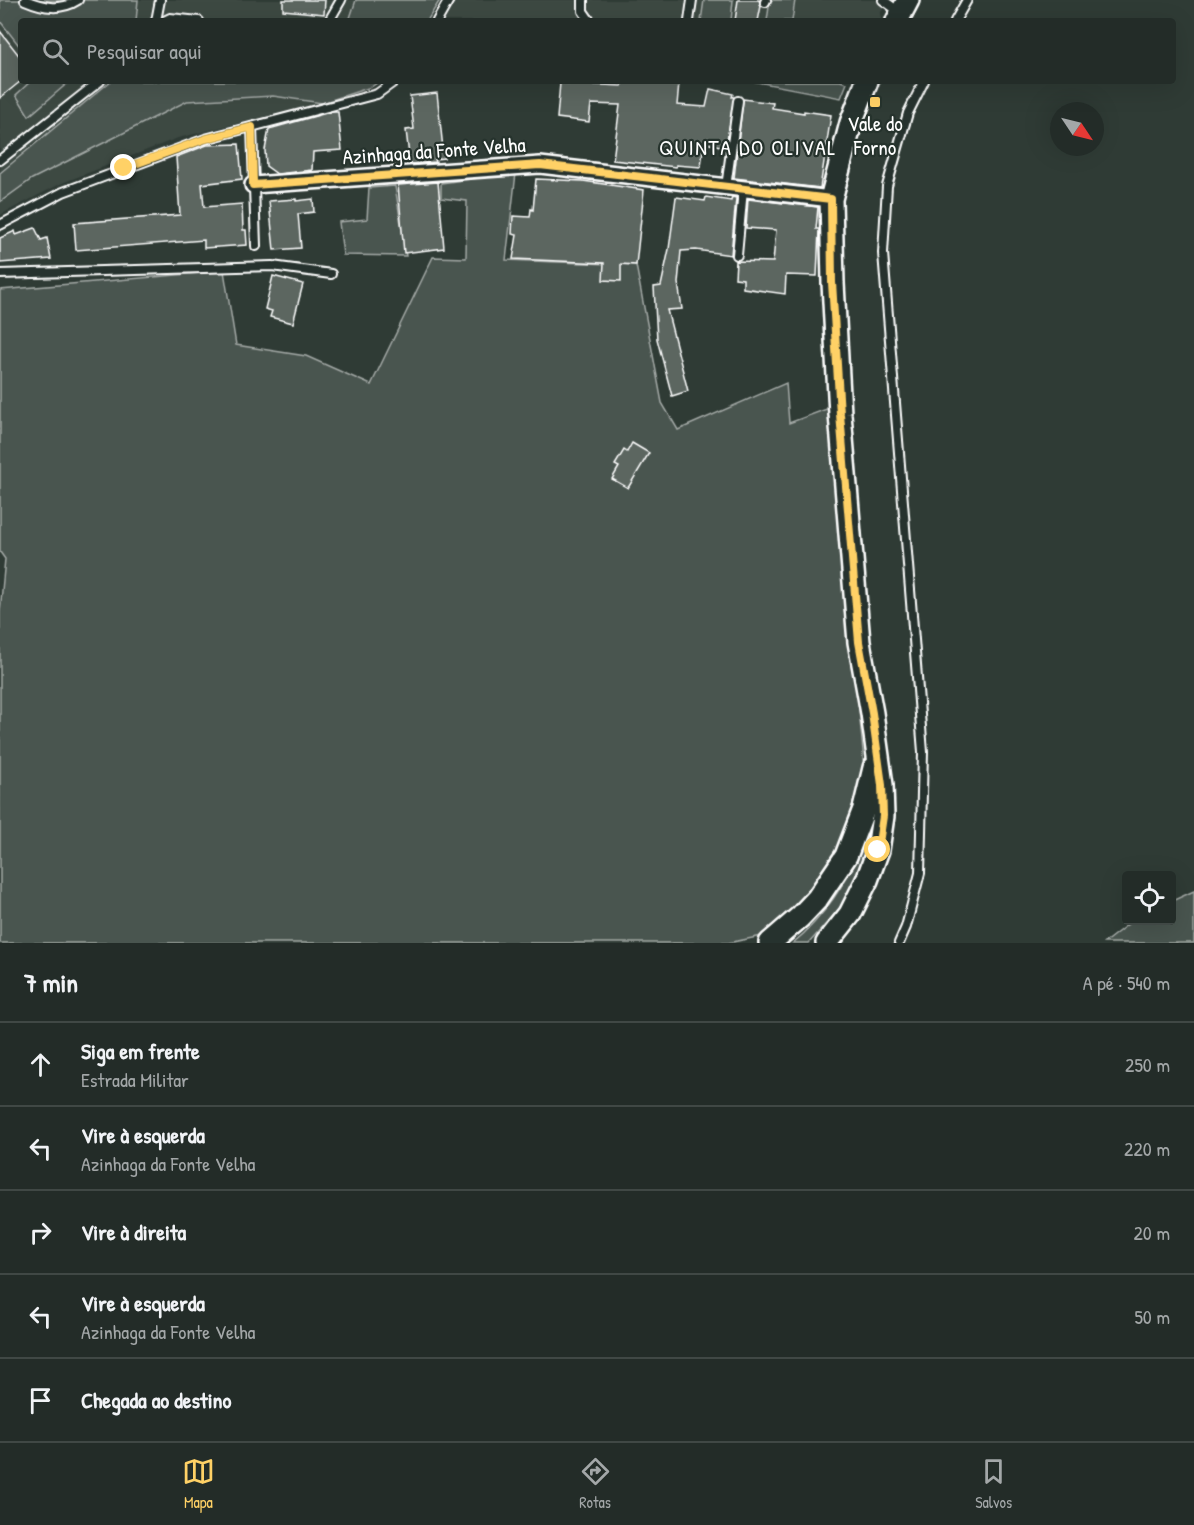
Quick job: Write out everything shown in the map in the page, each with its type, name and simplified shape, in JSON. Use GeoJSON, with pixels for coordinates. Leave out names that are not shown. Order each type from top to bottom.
{"type":"FeatureCollection","features":[{"type":"Feature","properties":{"kind":"street"},"geometry":{"type":"LineString","coordinates":[[826,943],[850,914],[867,880],[878,850],[883,816],[882,785],[859,642],[832,282],[831,199],[851,123],[866,84]]}},
{"type":"Feature","properties":{"kind":"street","name":"Azinhaga da Fonte Velha"},"geometry":{"type":"LineString","coordinates":[[253,185],[540,165],[831,199]]}},
{"type":"Feature","properties":{"kind":"street"},"geometry":{"type":"LineString","coordinates":[[770,943],[817,899],[846,856],[864,809],[877,756]]}},
{"type":"Feature","properties":{"kind":"lane"},"geometry":{"type":"LineString","coordinates":[[26,0],[57,9],[78,0]]}},
{"type":"Feature","properties":{"kind":"lane"},"geometry":{"type":"LineString","coordinates":[[157,18],[160,0]]}},
{"type":"Feature","properties":{"kind":"lane"},"geometry":{"type":"LineString","coordinates":[[331,18],[341,0]]}},
{"type":"Feature","properties":{"kind":"lane"},"geometry":{"type":"LineString","coordinates":[[439,18],[449,0]]}},
{"type":"Feature","properties":{"kind":"lane"},"geometry":{"type":"LineString","coordinates":[[583,0],[583,11],[588,18]]}},
{"type":"Feature","properties":{"kind":"lane"},"geometry":{"type":"LineString","coordinates":[[689,18],[692,0]]}},
{"type":"Feature","properties":{"kind":"lane"},"geometry":{"type":"LineString","coordinates":[[883,0],[902,11]]}},
{"type":"Feature","properties":{"kind":"lane"},"geometry":{"type":"LineString","coordinates":[[957,18],[967,0]]}},
{"type":"Feature","properties":{"kind":"lane"},"geometry":{"type":"LineString","coordinates":[[0,160],[96,84]]}},
{"type":"Feature","properties":{"kind":"lane"},"geometry":{"type":"LineString","coordinates":[[0,225],[63,192],[205,139],[377,94],[391,84]]}},
{"type":"Feature","properties":{"kind":"lane"},"geometry":{"type":"LineString","coordinates":[[899,943],[906,927],[920,873],[923,752],[883,253],[888,186],[908,113],[922,84]]}},
{"type":"Feature","properties":{"kind":"lane"},"geometry":{"type":"LineString","coordinates":[[726,187],[738,101]]}},
{"type":"Feature","properties":{"kind":"lane"},"geometry":{"type":"LineString","coordinates":[[252,127],[256,246]]}},
{"type":"Feature","properties":{"kind":"lane"},"geometry":{"type":"LineString","coordinates":[[737,255],[743,189]]}},
{"type":"Feature","properties":{"kind":"lane"},"geometry":{"type":"LineString","coordinates":[[0,274],[272,266],[331,274]]}},
{"type":"Feature","properties":{"kind":"shaded area"},"geometry":{"type":"Polygon","coordinates":[[[0,0],[356,0],[350,18],[18,18],[18,84],[329,84],[322,103],[178,138],[62,183],[0,215],[0,0]]]}},
{"type":"Feature","properties":{"kind":"shaded area"},"geometry":{"type":"Polygon","coordinates":[[[0,0],[138,0],[136,18],[18,18],[18,44],[0,21],[0,0]]]}},
{"type":"Feature","properties":{"kind":"shaded area"},"geometry":{"type":"Polygon","coordinates":[[[356,0],[440,0],[429,18],[350,18],[356,0]]]}},
{"type":"Feature","properties":{"kind":"shaded area"},"geometry":{"type":"Polygon","coordinates":[[[456,0],[888,0],[880,14],[881,18],[446,18],[456,0]]]}},
{"type":"Feature","properties":{"kind":"shaded area"},"geometry":{"type":"Polygon","coordinates":[[[704,0],[733,0],[731,18],[701,18],[704,0]]]}},
{"type":"Feature","properties":{"kind":"shaded area"},"geometry":{"type":"Polygon","coordinates":[[[770,0],[795,0],[792,18],[767,18],[770,0]]]}},
{"type":"Feature","properties":{"kind":"shaded area"},"geometry":{"type":"Polygon","coordinates":[[[28,84],[66,84],[29,116],[16,95],[28,84]]]}},
{"type":"Feature","properties":{"kind":"shaded area"},"geometry":{"type":"Polygon","coordinates":[[[107,84],[376,84],[322,103],[273,96],[187,101],[32,179],[0,202],[0,173],[107,84]]]}},
{"type":"Feature","properties":{"kind":"shaded area"},"geometry":{"type":"Polygon","coordinates":[[[768,84],[847,84],[841,98],[768,84]]]}},
{"type":"Feature","properties":{"kind":"shaded area"},"geometry":{"type":"Polygon","coordinates":[[[516,173],[506,260],[636,265],[662,403],[678,430],[786,383],[789,423],[832,407],[863,751],[863,776],[848,831],[819,885],[790,915],[762,936],[728,943],[0,943],[0,612],[5,559],[0,552],[0,290],[224,271],[236,345],[306,356],[371,385],[433,257],[466,258],[467,201],[441,198],[441,183],[516,173]]]}},
{"type":"Feature","properties":{"kind":"shaded area"},"geometry":{"type":"Polygon","coordinates":[[[395,186],[406,256],[343,255],[339,222],[367,219],[369,188],[395,186]]]}},
{"type":"Feature","properties":{"kind":"shaded area"},"geometry":{"type":"Polygon","coordinates":[[[865,845],[868,846],[868,852],[854,884],[839,909],[809,943],[793,943],[825,910],[865,845]]]}},
{"type":"Feature","properties":{"kind":"shaded area"},"geometry":{"type":"Polygon","coordinates":[[[1194,891],[1194,943],[1104,943],[1127,925],[1176,925],[1176,899],[1194,891]]]}},
{"type":"Feature","properties":{"kind":"building"},"geometry":{"type":"Polygon","coordinates":[[[283,0],[325,0],[324,14],[283,10],[283,0]]]}},
{"type":"Feature","properties":{"kind":"building"},"geometry":{"type":"Polygon","coordinates":[[[738,0],[759,0],[761,6],[759,18],[735,18],[738,0]]]}},
{"type":"Feature","properties":{"kind":"building"},"geometry":{"type":"Polygon","coordinates":[[[0,31],[18,54],[18,83],[0,98],[0,31]]]}},
{"type":"Feature","properties":{"kind":"building"},"geometry":{"type":"Polygon","coordinates":[[[560,84],[622,86],[622,84],[679,84],[677,105],[706,107],[710,89],[733,94],[726,147],[704,143],[701,167],[676,165],[676,167],[613,160],[620,105],[591,104],[589,122],[557,118],[560,84]]]}},
{"type":"Feature","properties":{"kind":"building"},"geometry":{"type":"Polygon","coordinates":[[[437,93],[444,158],[435,159],[436,162],[410,164],[406,130],[414,129],[410,96],[437,93]]]}},
{"type":"Feature","properties":{"kind":"building"},"geometry":{"type":"Polygon","coordinates":[[[743,99],[773,103],[772,108],[831,115],[820,188],[734,178],[743,99]]]}},
{"type":"Feature","properties":{"kind":"building"},"geometry":{"type":"Polygon","coordinates":[[[330,112],[338,112],[342,150],[313,152],[312,170],[277,174],[266,166],[265,150],[269,129],[330,112]]]}},
{"type":"Feature","properties":{"kind":"building"},"geometry":{"type":"Polygon","coordinates":[[[239,144],[242,179],[202,184],[204,207],[242,204],[243,230],[246,230],[247,245],[204,248],[204,240],[76,250],[74,223],[180,215],[176,157],[207,145],[239,144]]]}},
{"type":"Feature","properties":{"kind":"building"},"geometry":{"type":"Polygon","coordinates":[[[536,179],[583,181],[644,190],[636,265],[621,264],[621,281],[603,280],[604,263],[513,259],[517,235],[512,234],[513,216],[530,217],[531,209],[533,210],[536,179]]]}},
{"type":"Feature","properties":{"kind":"building"},"geometry":{"type":"Polygon","coordinates":[[[438,182],[444,248],[404,253],[398,185],[438,182]]]}},
{"type":"Feature","properties":{"kind":"building"},"geometry":{"type":"Polygon","coordinates":[[[676,197],[705,201],[706,197],[731,201],[732,197],[736,198],[731,255],[696,250],[681,251],[678,283],[682,309],[667,310],[688,391],[672,396],[657,339],[654,287],[661,286],[676,197]]]}},
{"type":"Feature","properties":{"kind":"building"},"geometry":{"type":"Polygon","coordinates":[[[296,199],[296,201],[313,199],[314,212],[298,214],[301,248],[274,250],[269,201],[296,199]]]}},
{"type":"Feature","properties":{"kind":"building"},"geometry":{"type":"Polygon","coordinates":[[[748,199],[818,207],[817,276],[786,275],[785,294],[743,288],[743,279],[735,278],[736,261],[773,262],[776,230],[746,228],[748,199]]]}},
{"type":"Feature","properties":{"kind":"building"},"geometry":{"type":"Polygon","coordinates":[[[35,228],[41,240],[47,238],[51,259],[0,263],[0,238],[15,231],[16,235],[35,228]]]}},
{"type":"Feature","properties":{"kind":"building"},"geometry":{"type":"Polygon","coordinates":[[[273,276],[303,284],[293,323],[270,317],[272,311],[265,309],[273,276]]]}},
{"type":"Feature","properties":{"kind":"building"},"geometry":{"type":"Polygon","coordinates":[[[632,443],[649,453],[628,488],[612,479],[619,467],[615,465],[624,450],[627,452],[632,443]]]}},
{"type":"Feature","properties":{"kind":"place","name":"Vale do Forno"},"geometry":{"type":"Point","coordinates":[875,102]}},
{"type":"Feature","properties":{"kind":"district","name":"QUINTA DO OLIVAL"},"geometry":{"type":"Point","coordinates":[748,147]}},
{"type":"Feature","properties":{"kind":"route"},"geometry":{"type":"LineString","coordinates":[[124,168],[205,139],[252,127],[253,185],[540,165],[831,199],[832,282],[840,414],[859,642],[882,785],[883,816],[878,850]]}}]}
